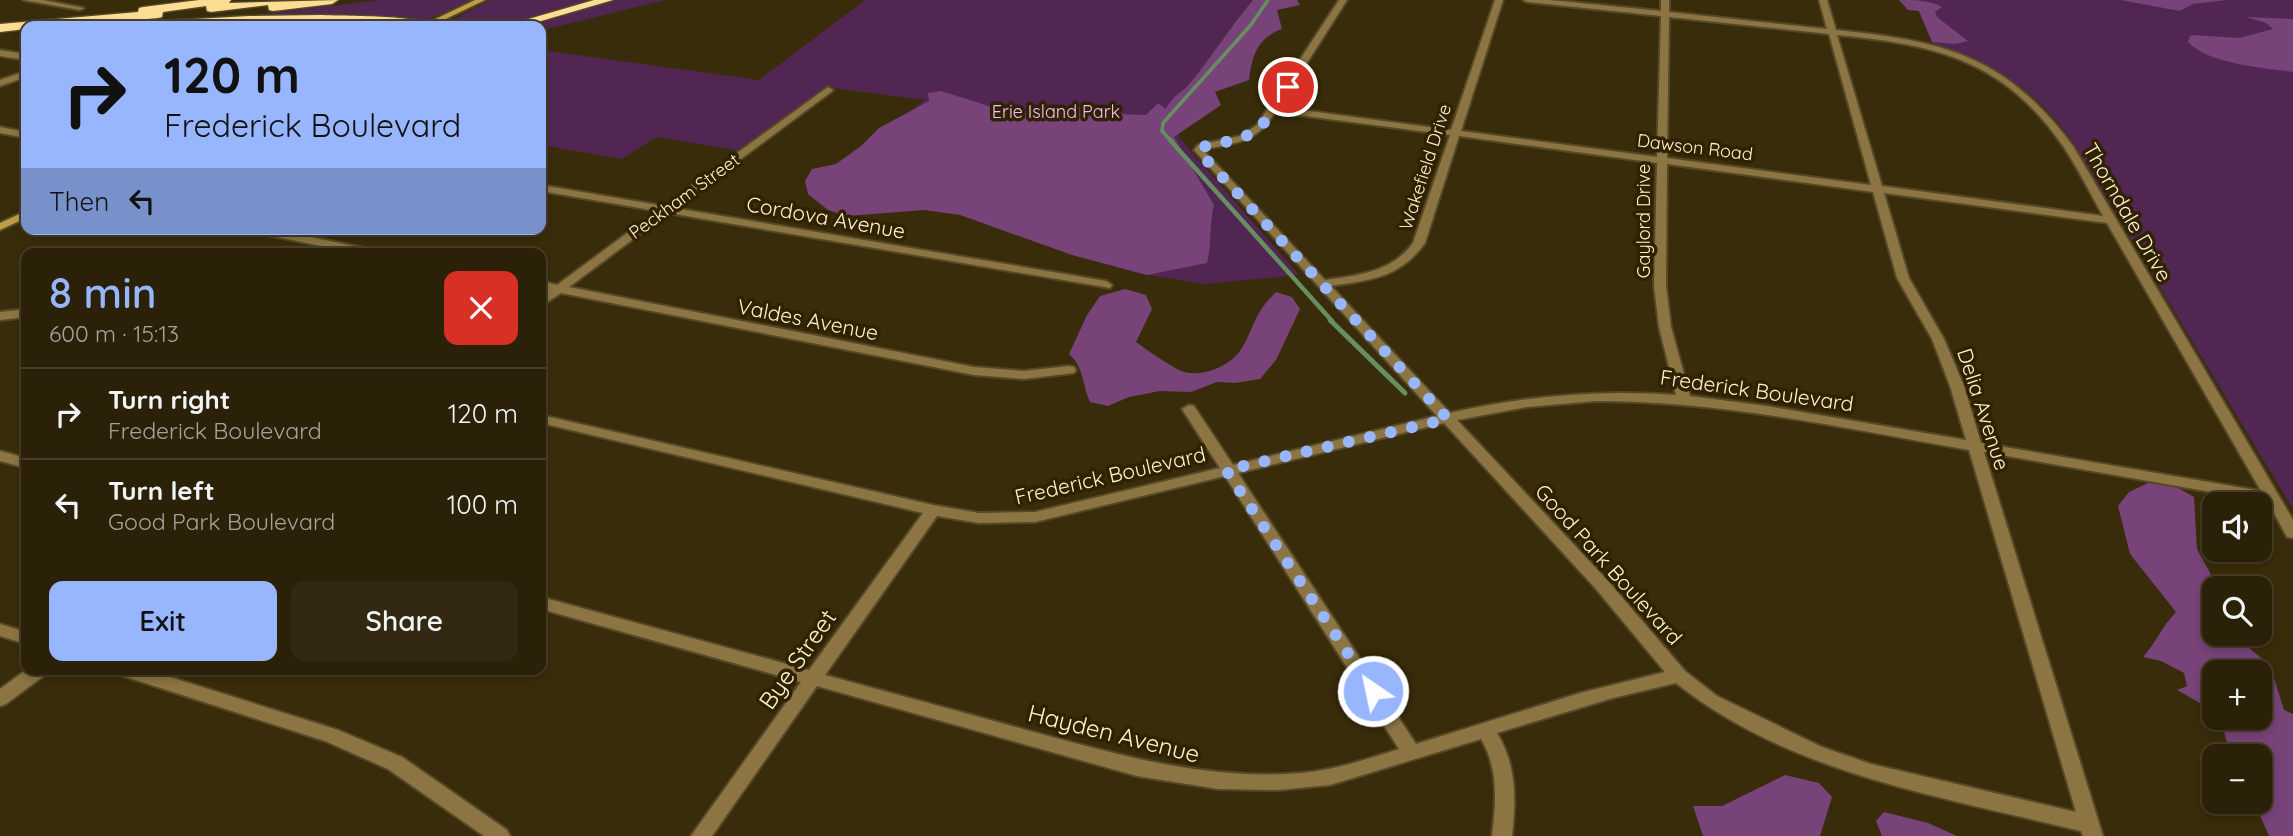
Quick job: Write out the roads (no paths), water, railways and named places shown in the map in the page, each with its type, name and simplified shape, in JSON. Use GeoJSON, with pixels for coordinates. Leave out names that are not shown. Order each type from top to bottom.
{"type":"FeatureCollection","features":[{"type":"Feature","properties":{"kind":"highway"},"geometry":{"type":"LineString","coordinates":[[63,21],[227,0]]}},
{"type":"Feature","properties":{"kind":"highway"},"geometry":{"type":"LineString","coordinates":[[86,21],[286,0]]}},
{"type":"Feature","properties":{"kind":"highway"},"geometry":{"type":"LineString","coordinates":[[145,21],[332,0]]}},
{"type":"Feature","properties":{"kind":"highway"},"geometry":{"type":"LineString","coordinates":[[529,21],[607,0]]}},
{"type":"Feature","properties":{"kind":"highway"},"geometry":{"type":"LineString","coordinates":[[204,21],[335,18],[369,21]]}},
{"type":"Feature","properties":{"kind":"highway"},"geometry":{"type":"LineString","coordinates":[[0,29],[21,26]]}},
{"type":"Feature","properties":{"kind":"highway"},"geometry":{"type":"LineString","coordinates":[[0,29],[21,27]]}},
{"type":"Feature","properties":{"kind":"highway"},"geometry":{"type":"LineString","coordinates":[[0,38],[21,36]]}},
{"type":"Feature","properties":{"kind":"main road"},"geometry":{"type":"LineString","coordinates":[[437,21],[481,0]]}},
{"type":"Feature","properties":{"kind":"main road"},"geometry":{"type":"LineString","coordinates":[[0,227],[21,216]]}},
{"type":"Feature","properties":{"kind":"street"},"geometry":{"type":"LineString","coordinates":[[27,0],[80,8]]}},
{"type":"Feature","properties":{"kind":"street"},"geometry":{"type":"LineString","coordinates":[[1275,109],[1343,0]]}},
{"type":"Feature","properties":{"kind":"street","name":"Wakefield Drive"},"geometry":{"type":"LineString","coordinates":[[1324,284],[1388,271],[1412,254],[1419,243],[1499,0]]}},
{"type":"Feature","properties":{"kind":"street","name":"Thorndale Drive"},"geometry":{"type":"LineString","coordinates":[[1527,0],[1833,32],[1933,47],[1974,60],[1999,74],[2027,97],[2068,146],[2268,492]]}},
{"type":"Feature","properties":{"kind":"street","name":"Gaylord Drive"},"geometry":{"type":"LineString","coordinates":[[1665,0],[1660,286],[1665,327],[1684,398]]}},
{"type":"Feature","properties":{"kind":"street","name":"Delia Avenue"},"geometry":{"type":"LineString","coordinates":[[1823,0],[1903,278],[1945,354],[2091,830]]}},
{"type":"Feature","properties":{"kind":"street"},"geometry":{"type":"LineString","coordinates":[[0,53],[21,56]]}},
{"type":"Feature","properties":{"kind":"street"},"geometry":{"type":"LineString","coordinates":[[0,83],[21,76]]}},
{"type":"Feature","properties":{"kind":"street","name":"Peckham Street"},"geometry":{"type":"LineString","coordinates":[[546,298],[828,90]]}},
{"type":"Feature","properties":{"kind":"street","name":"Dawson Road"},"geometry":{"type":"LineString","coordinates":[[1275,109],[2110,220]]}},
{"type":"Feature","properties":{"kind":"street","name":"Good Park Boulevard"},"geometry":{"type":"LineString","coordinates":[[1275,109],[1253,133],[1199,150],[1610,594],[1678,676],[1711,701],[1815,753],[1871,772],[2091,830]]}},
{"type":"Feature","properties":{"kind":"street"},"geometry":{"type":"LineString","coordinates":[[0,130],[21,134]]}},
{"type":"Feature","properties":{"kind":"street","name":"Cordova Avenue"},"geometry":{"type":"LineString","coordinates":[[546,189],[1106,285]]}},
{"type":"Feature","properties":{"kind":"street"},"geometry":{"type":"LineString","coordinates":[[283,235],[349,248]]}},
{"type":"Feature","properties":{"kind":"street","name":"Valdes Avenue"},"geometry":{"type":"LineString","coordinates":[[546,286],[974,371],[1024,375],[1069,370]]}},
{"type":"Feature","properties":{"kind":"street"},"geometry":{"type":"LineString","coordinates":[[0,316],[21,314]]}},
{"type":"Feature","properties":{"kind":"street","name":"Frederick Boulevard"},"geometry":{"type":"LineString","coordinates":[[546,420],[933,510],[979,518],[1035,517],[1490,408],[1570,397],[1684,398],[2237,492]]}},
{"type":"Feature","properties":{"kind":"street"},"geometry":{"type":"LineString","coordinates":[[1189,409],[1226,470],[1412,753]]}},
{"type":"Feature","properties":{"kind":"street"},"geometry":{"type":"LineString","coordinates":[[0,456],[21,462]]}},
{"type":"Feature","properties":{"kind":"street","name":"Thorndale Drive"},"geometry":{"type":"LineString","coordinates":[[2272,500],[2293,533]]}},
{"type":"Feature","properties":{"kind":"street","name":"Bye Street"},"geometry":{"type":"LineString","coordinates":[[701,836],[933,510]]}},
{"type":"Feature","properties":{"kind":"street","name":"Hayden Avenue"},"geometry":{"type":"LineString","coordinates":[[546,604],[1137,768],[1207,781],[1301,781],[1339,776],[1644,682],[1678,676]]}},
{"type":"Feature","properties":{"kind":"street"},"geometry":{"type":"LineString","coordinates":[[0,630],[21,636]]}},
{"type":"Feature","properties":{"kind":"street"},"geometry":{"type":"LineString","coordinates":[[0,699],[32,675]]}},
{"type":"Feature","properties":{"kind":"street"},"geometry":{"type":"LineString","coordinates":[[141,675],[331,736],[395,763],[499,836]]}},
{"type":"Feature","properties":{"kind":"street"},"geometry":{"type":"LineString","coordinates":[[1486,731],[1497,747],[1504,766],[1507,790],[1502,836]]}},
{"type":"Feature","properties":{"kind":"waterway"},"geometry":{"type":"LineString","coordinates":[[1172,142],[1162,131],[1163,123],[1250,26],[1268,0]]}},
{"type":"Feature","properties":{"kind":"waterway"},"geometry":{"type":"LineString","coordinates":[[1170,140],[1332,321]]}},
{"type":"Feature","properties":{"kind":"waterway"},"geometry":{"type":"LineString","coordinates":[[1330,320],[1405,393]]}},
{"type":"Feature","properties":{"kind":"park label","name":"Erie Island Park"},"geometry":{"type":"Point","coordinates":[1056,111]}}]}
